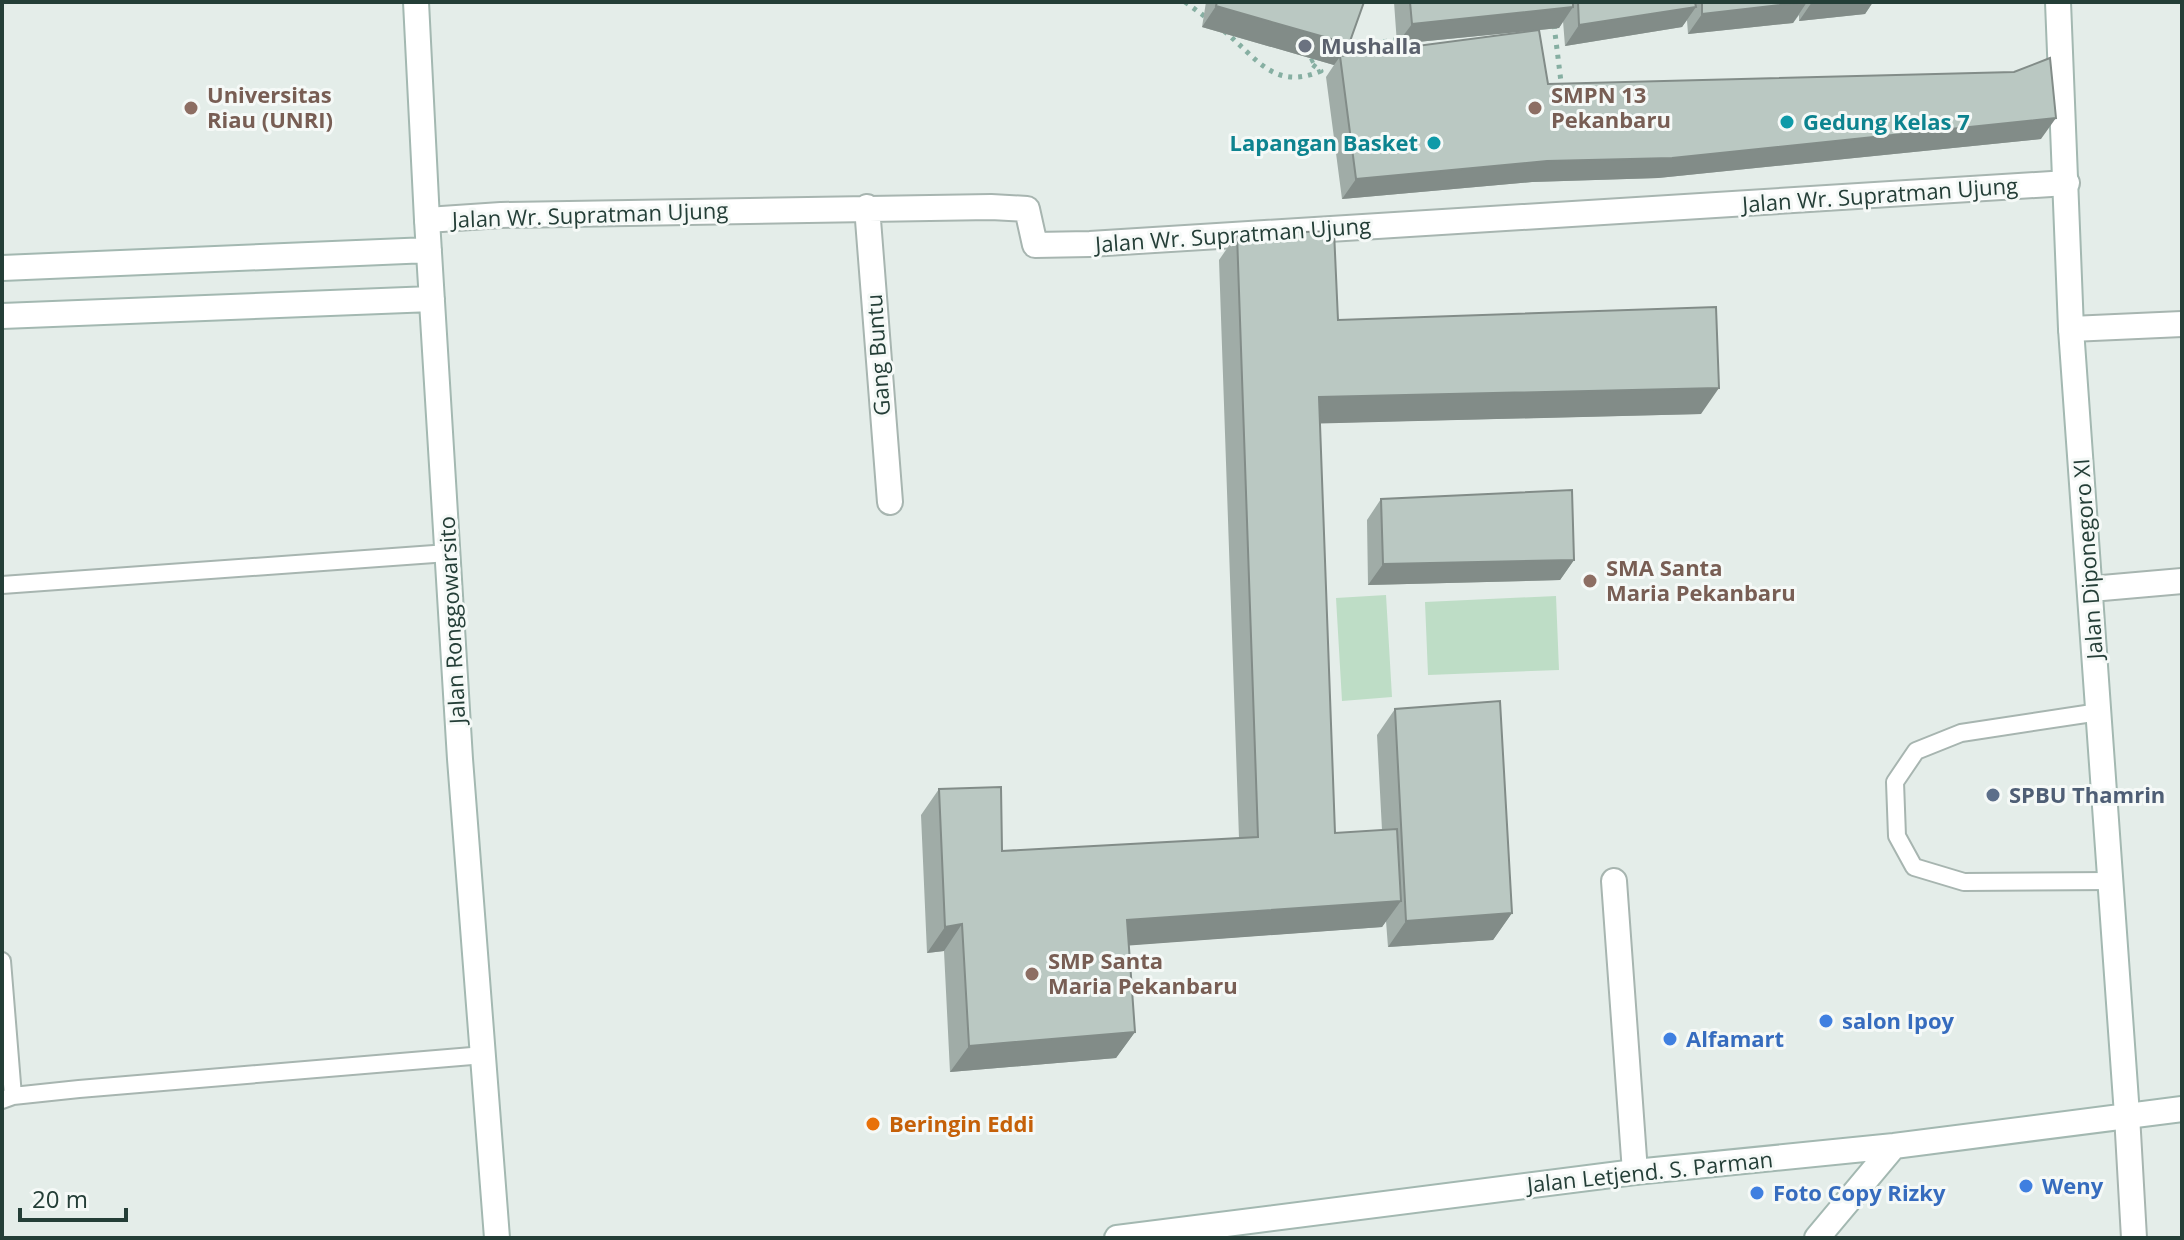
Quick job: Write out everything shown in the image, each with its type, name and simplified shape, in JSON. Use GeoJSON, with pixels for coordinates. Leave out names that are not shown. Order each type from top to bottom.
{"type":"FeatureCollection","features":[{"type":"Feature","properties":{"kind":"street","name":"Jalan Ronggowarsito"},"geometry":{"type":"LineString","coordinates":[[416,2],[460,759],[497,1238]]}},
{"type":"Feature","properties":{"kind":"street","name":"Jalan Diponegoro XI"},"geometry":{"type":"LineString","coordinates":[[2058,2],[2052,71],[2067,183],[2071,329],[2134,1238]]}},
{"type":"Feature","properties":{"kind":"street","name":"Jalan Wr. Supratman Ujung"},"geometry":{"type":"LineString","coordinates":[[427,220],[501,215],[867,207],[1027,209],[1035,245],[1049,245],[2067,183]]}},
{"type":"Feature","properties":{"kind":"street","name":"Gang Buntu"},"geometry":{"type":"LineString","coordinates":[[867,207],[890,502]]}},
{"type":"Feature","properties":{"kind":"street"},"geometry":{"type":"LineString","coordinates":[[2,268],[429,250]]}},
{"type":"Feature","properties":{"kind":"street"},"geometry":{"type":"LineString","coordinates":[[2,316],[432,299]]}},
{"type":"Feature","properties":{"kind":"street"},"geometry":{"type":"LineString","coordinates":[[2071,329],[2182,324]]}},
{"type":"Feature","properties":{"kind":"street"},"geometry":{"type":"LineString","coordinates":[[2091,589],[2182,581]]}},
{"type":"Feature","properties":{"kind":"street"},"geometry":{"type":"LineString","coordinates":[[1614,881],[1635,1172]]}},
{"type":"Feature","properties":{"kind":"street","name":"Jalan Letjend. S. Parman"},"geometry":{"type":"LineString","coordinates":[[1117,1238],[1635,1172],[1894,1146],[2182,1109]]}},
{"type":"Feature","properties":{"kind":"street"},"geometry":{"type":"LineString","coordinates":[[1817,1238],[1894,1146]]}},
{"type":"Feature","properties":{"kind":"lane"},"geometry":{"type":"LineString","coordinates":[[2,585],[448,553]]}},
{"type":"Feature","properties":{"kind":"lane"},"geometry":{"type":"LineString","coordinates":[[2099,712],[1961,733],[1916,751],[1895,782],[1897,836],[1914,867],[1964,882],[2110,881]]}},
{"type":"Feature","properties":{"kind":"lane"},"geometry":{"type":"LineString","coordinates":[[2,961],[8,1098],[484,1055]]}},
{"type":"Feature","properties":{"kind":"path"},"geometry":{"type":"LineString","coordinates":[[1185,2],[1249,51],[1268,71],[1281,78],[1309,76],[1321,71],[1309,62],[1322,56]]}},
{"type":"Feature","properties":{"kind":"path"},"geometry":{"type":"LineString","coordinates":[[1554,20],[1563,102]]}},
{"type":"Feature","properties":{"kind":"path"},"geometry":{"type":"LineString","coordinates":[[1335,51],[1349,46],[1415,37]]}},
{"type":"Feature","properties":{"kind":"green space"},"geometry":{"type":"Polygon","coordinates":[[[1386,595],[1392,697],[1342,701],[1336,598],[1386,595]]]}},
{"type":"Feature","properties":{"kind":"green space"},"geometry":{"type":"Polygon","coordinates":[[[1556,596],[1559,670],[1428,675],[1425,602],[1556,596]]]}},
{"type":"Feature","properties":{"kind":"building"},"geometry":{"type":"Polygon","coordinates":[[[1217,2],[1364,2],[1349,44],[1216,6],[1217,2]]]}},
{"type":"Feature","properties":{"kind":"building"},"geometry":{"type":"Polygon","coordinates":[[[1410,2],[1573,2],[1573,7],[1412,24],[1410,2]]]}},
{"type":"Feature","properties":{"kind":"building"},"geometry":{"type":"Polygon","coordinates":[[[1578,2],[1695,2],[1696,7],[1579,25],[1578,2]]]}},
{"type":"Feature","properties":{"kind":"building"},"geometry":{"type":"Polygon","coordinates":[[[1702,2],[1807,2],[1702,14],[1702,2]]]}},
{"type":"Feature","properties":{"kind":"building"},"geometry":{"type":"Polygon","coordinates":[[[1539,30],[1548,84],[2014,72],[2050,58],[2056,118],[1672,158],[1547,161],[1356,179],[1340,56],[1539,30]]]}},
{"type":"Feature","properties":{"kind":"building"},"geometry":{"type":"Polygon","coordinates":[[[1334,231],[1338,320],[1716,307],[1719,388],[1319,397],[1335,833],[1397,829],[1401,901],[1127,920],[1135,1032],[969,1046],[962,924],[945,927],[939,789],[1001,787],[1002,851],[1258,837],[1237,234],[1334,231]]]}},
{"type":"Feature","properties":{"kind":"building"},"geometry":{"type":"Polygon","coordinates":[[[1572,490],[1574,560],[1383,564],[1381,499],[1572,490]]]}},
{"type":"Feature","properties":{"kind":"building"},"geometry":{"type":"Polygon","coordinates":[[[1500,701],[1512,913],[1406,921],[1395,709],[1500,701]]]}},
{"type":"Feature","properties":{"kind":"place","name":"Mushalla"},"geometry":{"type":"Point","coordinates":[1305,46]}},
{"type":"Feature","properties":{"kind":"place","name":"Universitas Riau (UNRI)"},"geometry":{"type":"Point","coordinates":[191,108]}},
{"type":"Feature","properties":{"kind":"place","name":"SMPN 13 Pekanbaru"},"geometry":{"type":"Point","coordinates":[1535,108]}},
{"type":"Feature","properties":{"kind":"place","name":"Gedung Kelas 7"},"geometry":{"type":"Point","coordinates":[1787,122]}},
{"type":"Feature","properties":{"kind":"place","name":"Lapangan Basket"},"geometry":{"type":"Point","coordinates":[1434,143]}},
{"type":"Feature","properties":{"kind":"place","name":"SMA Santa Maria Pekanbaru"},"geometry":{"type":"Point","coordinates":[1590,581]}},
{"type":"Feature","properties":{"kind":"place","name":"SPBU Thamrin"},"geometry":{"type":"Point","coordinates":[1993,795]}},
{"type":"Feature","properties":{"kind":"place","name":"SMP Santa Maria Pekanbaru"},"geometry":{"type":"Point","coordinates":[1032,974]}},
{"type":"Feature","properties":{"kind":"place","name":"salon Ipoy"},"geometry":{"type":"Point","coordinates":[1826,1021]}},
{"type":"Feature","properties":{"kind":"place","name":"Alfamart"},"geometry":{"type":"Point","coordinates":[1670,1039]}},
{"type":"Feature","properties":{"kind":"place","name":"Beringin Eddi"},"geometry":{"type":"Point","coordinates":[873,1124]}},
{"type":"Feature","properties":{"kind":"place","name":"Weny"},"geometry":{"type":"Point","coordinates":[2026,1186]}},
{"type":"Feature","properties":{"kind":"place","name":"Foto Copy Rizky"},"geometry":{"type":"Point","coordinates":[1757,1193]}}]}
